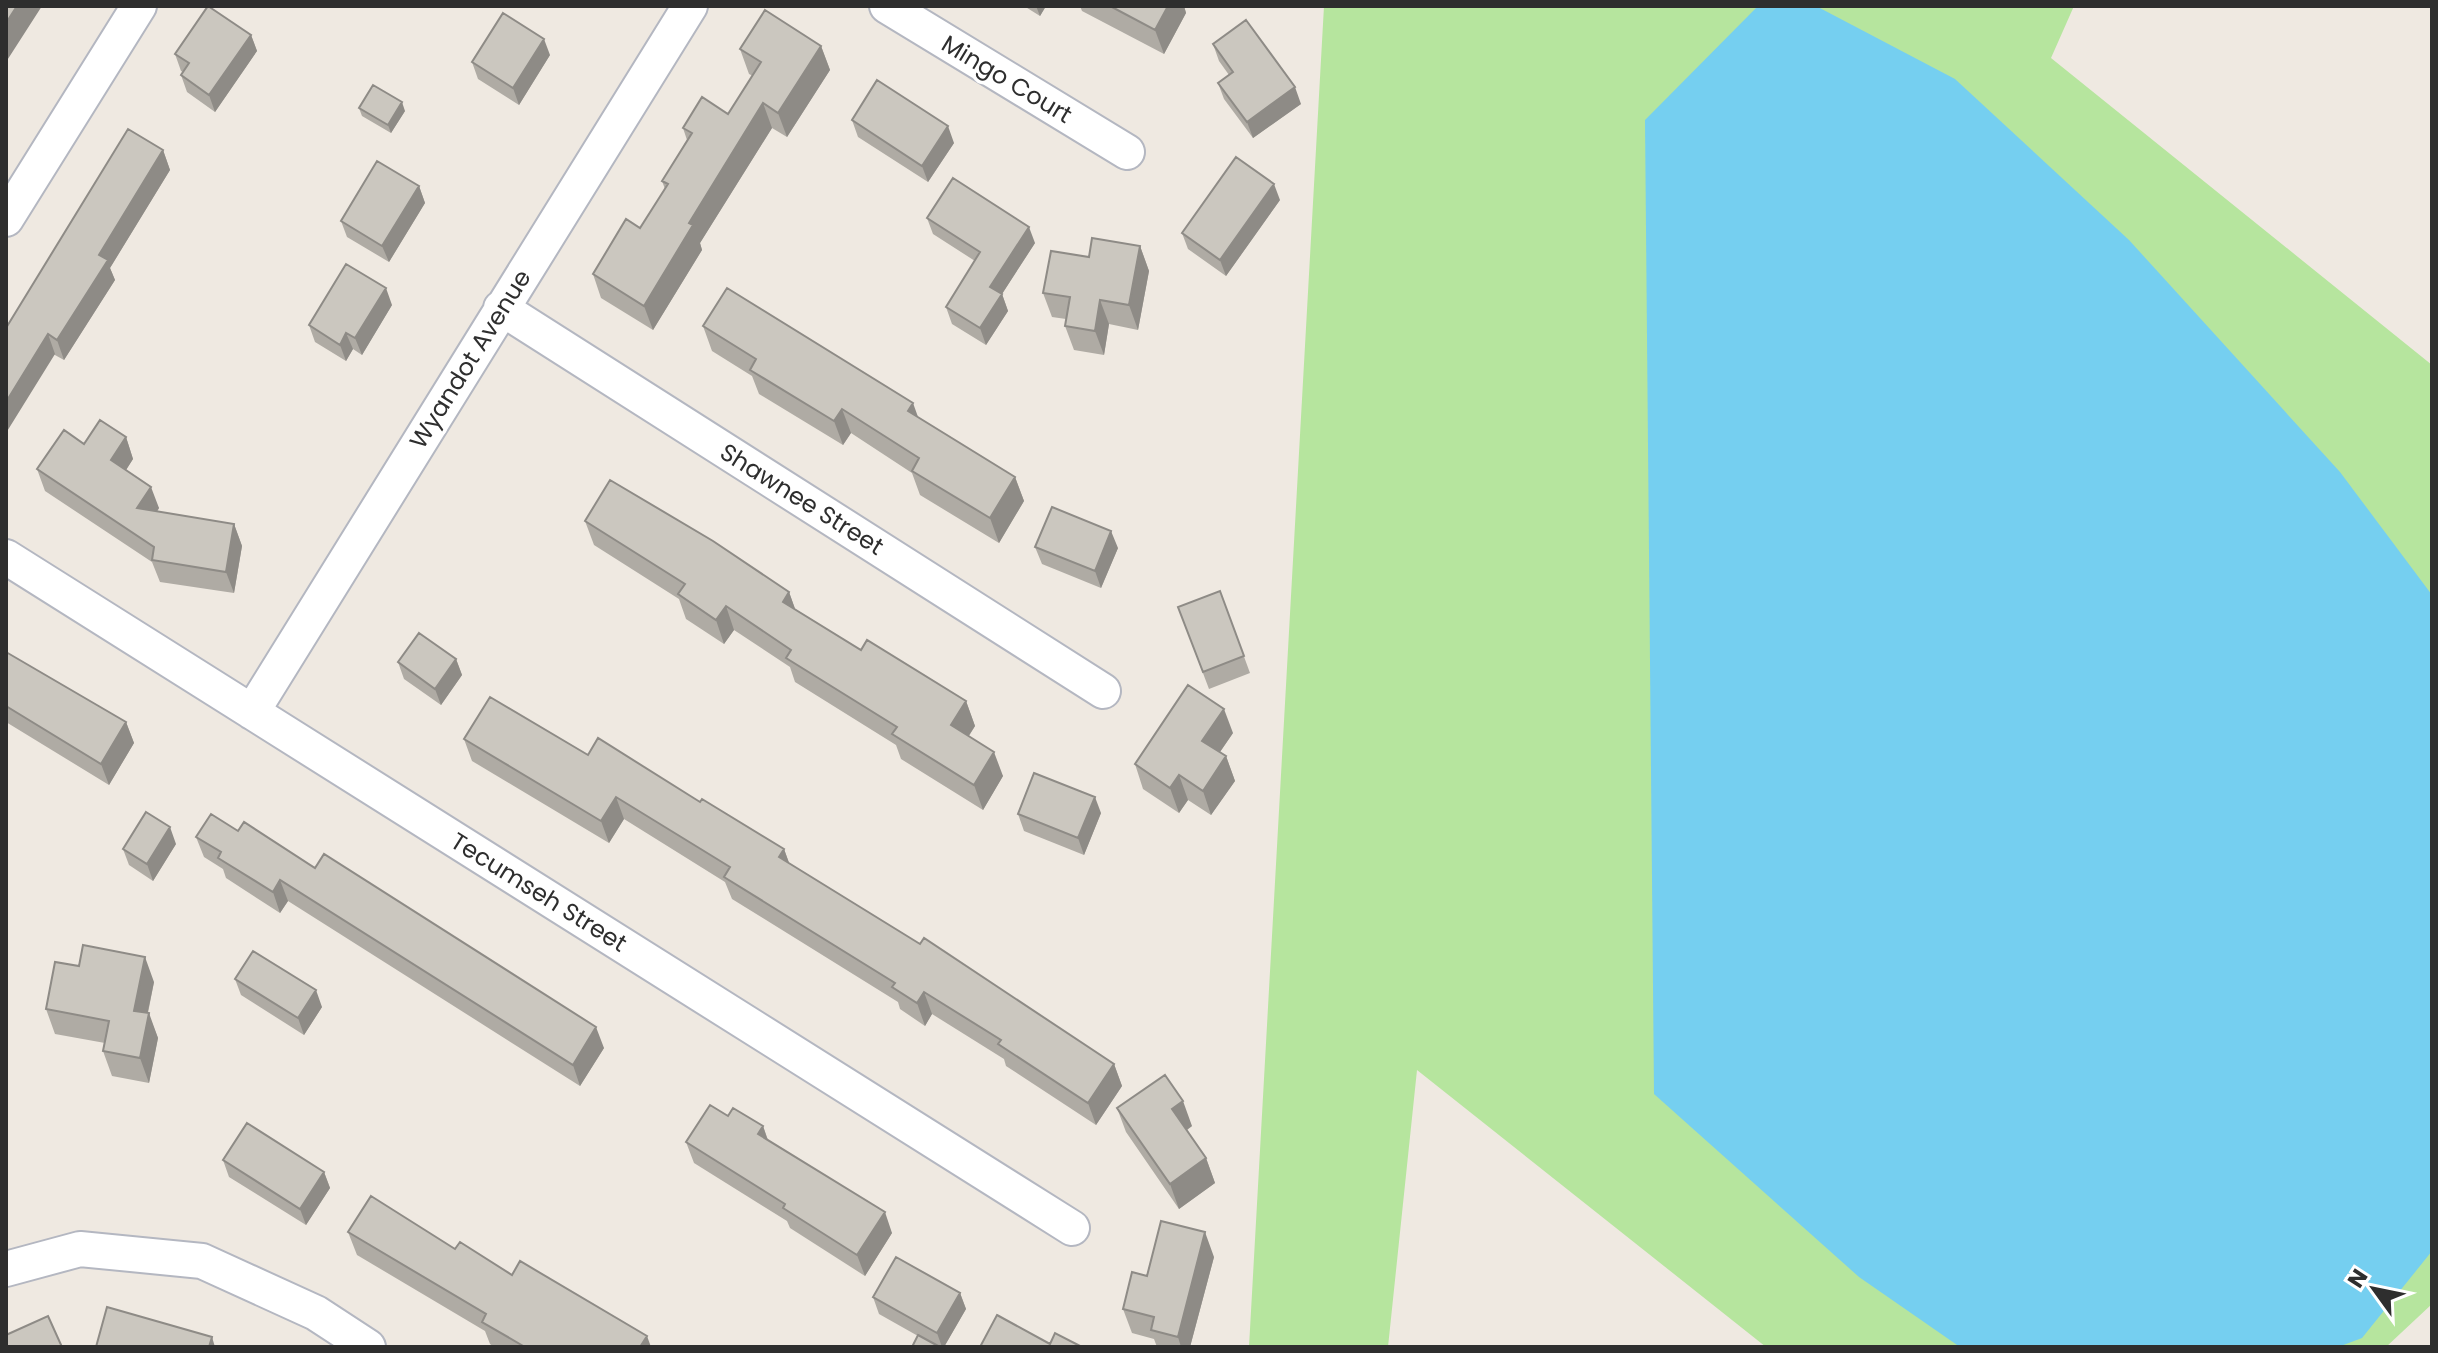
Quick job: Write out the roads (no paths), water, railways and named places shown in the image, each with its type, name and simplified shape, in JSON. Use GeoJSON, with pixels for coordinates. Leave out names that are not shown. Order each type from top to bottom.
{"type":"FeatureCollection","features":[{"type":"Feature","properties":{"kind":"street"},"geometry":{"type":"LineString","coordinates":[[6,219],[139,6]]}},
{"type":"Feature","properties":{"kind":"street","name":"Wyandot Avenue"},"geometry":{"type":"LineString","coordinates":[[252,712],[690,6]]}},
{"type":"Feature","properties":{"kind":"street","name":"Mingo Court"},"geometry":{"type":"LineString","coordinates":[[887,6],[1127,152]]}},
{"type":"Feature","properties":{"kind":"street","name":"Shawnee Street"},"geometry":{"type":"LineString","coordinates":[[501,308],[1103,691]]}},
{"type":"Feature","properties":{"kind":"street","name":"Tecumseh Street"},"geometry":{"type":"LineString","coordinates":[[6,557],[1072,1228]]}},
{"type":"Feature","properties":{"kind":"street"},"geometry":{"type":"LineString","coordinates":[[6,1269],[80,1249],[202,1261],[316,1313],[368,1347]]}},
{"type":"Feature","properties":{"kind":"water"},"geometry":{"type":"Polygon","coordinates":[[[1758,6],[1816,6],[1955,79],[2129,240],[2340,472],[2432,595],[2432,1251],[2362,1338],[2338,1347],[1960,1347],[1859,1277],[1654,1094],[1645,120],[1758,6]]]}}]}
